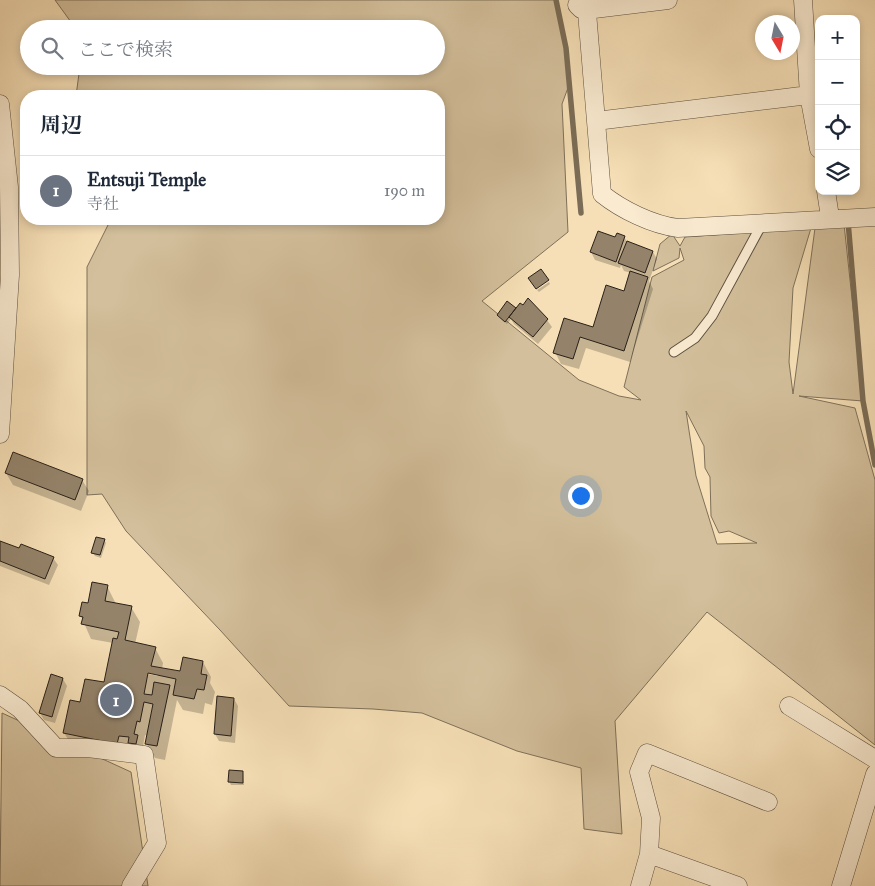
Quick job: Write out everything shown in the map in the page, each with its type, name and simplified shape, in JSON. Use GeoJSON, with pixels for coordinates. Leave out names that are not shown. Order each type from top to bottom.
{"type":"FeatureCollection","features":[{"type":"Feature","properties":{"kind":"street"},"geometry":{"type":"LineString","coordinates":[[668,0],[582,3],[596,121],[602,194],[611,201],[664,226],[678,228],[830,218],[875,217]]}},
{"type":"Feature","properties":{"kind":"street"},"geometry":{"type":"LineString","coordinates":[[803,0],[810,95],[815,125]]}},
{"type":"Feature","properties":{"kind":"street"},"geometry":{"type":"LineString","coordinates":[[596,121],[810,95]]}},
{"type":"Feature","properties":{"kind":"street"},"geometry":{"type":"LineString","coordinates":[[0,104],[9,187],[10,275],[0,434]]}},
{"type":"Feature","properties":{"kind":"street"},"geometry":{"type":"LineString","coordinates":[[827,195],[830,218]]}},
{"type":"Feature","properties":{"kind":"street"},"geometry":{"type":"LineString","coordinates":[[0,695],[20,709],[56,748],[88,748],[144,755],[157,844],[131,886]]}},
{"type":"Feature","properties":{"kind":"street"},"geometry":{"type":"LineString","coordinates":[[790,706],[875,759]]}},
{"type":"Feature","properties":{"kind":"street"},"geometry":{"type":"LineString","coordinates":[[640,886],[649,854],[651,818],[638,772],[647,753],[768,802]]}},
{"type":"Feature","properties":{"kind":"street"},"geometry":{"type":"LineString","coordinates":[[841,886],[875,774]]}},
{"type":"Feature","properties":{"kind":"street"},"geometry":{"type":"LineString","coordinates":[[649,854],[738,886]]}},
{"type":"Feature","properties":{"kind":"lane"},"geometry":{"type":"LineString","coordinates":[[674,352],[695,338],[712,316],[763,222]]}},
{"type":"Feature","properties":{"kind":"shaded area"},"geometry":{"type":"Polygon","coordinates":[[[55,0],[556,0],[566,48],[569,85],[562,104],[568,232],[482,301],[579,380],[619,396],[641,400],[624,387],[652,277],[684,260],[680,248],[679,258],[653,271],[660,244],[672,234],[680,246],[685,237],[811,228],[793,288],[789,362],[793,394],[815,228],[844,224],[863,401],[799,396],[855,408],[875,480],[875,745],[707,612],[615,721],[622,834],[584,829],[581,768],[517,751],[422,713],[289,706],[126,531],[102,494],[87,495],[87,267],[108,225],[445,225],[445,90],[77,90],[79,75],[445,75],[445,20],[69,20],[55,0]],[[686,411],[696,476],[717,544],[757,543],[729,531],[719,533],[711,516],[710,477],[705,468],[704,446],[686,411]]]}},
{"type":"Feature","properties":{"kind":"shaded area"},"geometry":{"type":"Polygon","coordinates":[[[2,713],[131,772],[148,886],[0,886],[2,713]]]}},
{"type":"Feature","properties":{"kind":"building"},"geometry":{"type":"Polygon","coordinates":[[[598,231],[615,237],[617,233],[625,236],[616,262],[590,252],[598,231]]]}},
{"type":"Feature","properties":{"kind":"building"},"geometry":{"type":"Polygon","coordinates":[[[627,241],[653,251],[645,273],[618,263],[627,241]]]}},
{"type":"Feature","properties":{"kind":"building"},"geometry":{"type":"Polygon","coordinates":[[[541,269],[549,280],[536,289],[528,278],[541,269]]]}},
{"type":"Feature","properties":{"kind":"building"},"geometry":{"type":"Polygon","coordinates":[[[630,271],[648,277],[624,351],[580,337],[573,359],[553,353],[564,318],[593,327],[606,285],[624,291],[630,271]]]}},
{"type":"Feature","properties":{"kind":"building"},"geometry":{"type":"Polygon","coordinates":[[[528,298],[548,319],[533,337],[509,317],[520,303],[523,305],[528,298]]]}},
{"type":"Feature","properties":{"kind":"building"},"geometry":{"type":"Polygon","coordinates":[[[507,301],[516,308],[505,322],[497,315],[507,301]]]}},
{"type":"Feature","properties":{"kind":"building"},"geometry":{"type":"Polygon","coordinates":[[[13,452],[83,479],[75,500],[5,473],[13,452]]]}},
{"type":"Feature","properties":{"kind":"building"},"geometry":{"type":"Polygon","coordinates":[[[96,537],[105,539],[100,555],[91,553],[96,537]]]}},
{"type":"Feature","properties":{"kind":"building"},"geometry":{"type":"Polygon","coordinates":[[[0,541],[19,548],[21,544],[54,557],[45,579],[0,561],[0,541]]]}},
{"type":"Feature","properties":{"kind":"building"},"geometry":{"type":"Polygon","coordinates":[[[92,582],[108,585],[105,601],[132,606],[125,640],[156,647],[151,666],[180,671],[183,657],[203,661],[201,674],[207,675],[204,690],[197,689],[194,699],[173,695],[176,679],[148,673],[144,694],[152,695],[154,682],[170,685],[157,746],[145,744],[153,704],[144,702],[140,722],[137,721],[134,734],[138,735],[136,744],[128,743],[129,737],[119,736],[117,744],[63,733],[70,700],[80,702],[85,679],[104,682],[113,638],[117,639],[119,632],[81,624],[83,617],[79,616],[82,602],[88,603],[92,582]]]}},
{"type":"Feature","properties":{"kind":"building"},"geometry":{"type":"Polygon","coordinates":[[[51,674],[63,678],[52,717],[39,713],[51,674]]]}},
{"type":"Feature","properties":{"kind":"building"},"geometry":{"type":"Polygon","coordinates":[[[217,696],[234,698],[231,736],[214,734],[217,696]]]}},
{"type":"Feature","properties":{"kind":"building"},"geometry":{"type":"Polygon","coordinates":[[[229,770],[243,771],[243,783],[228,782],[229,770]]]}},
{"type":"Feature","properties":{"kind":"waterway"},"geometry":{"type":"LineString","coordinates":[[556,0],[566,48],[581,213]]}},
{"type":"Feature","properties":{"kind":"waterway"},"geometry":{"type":"LineString","coordinates":[[848,221],[863,401],[875,465]]}},
{"type":"Feature","properties":{"kind":"place","name":"Entsuji Temple"},"geometry":{"type":"Point","coordinates":[116,700]}}]}
